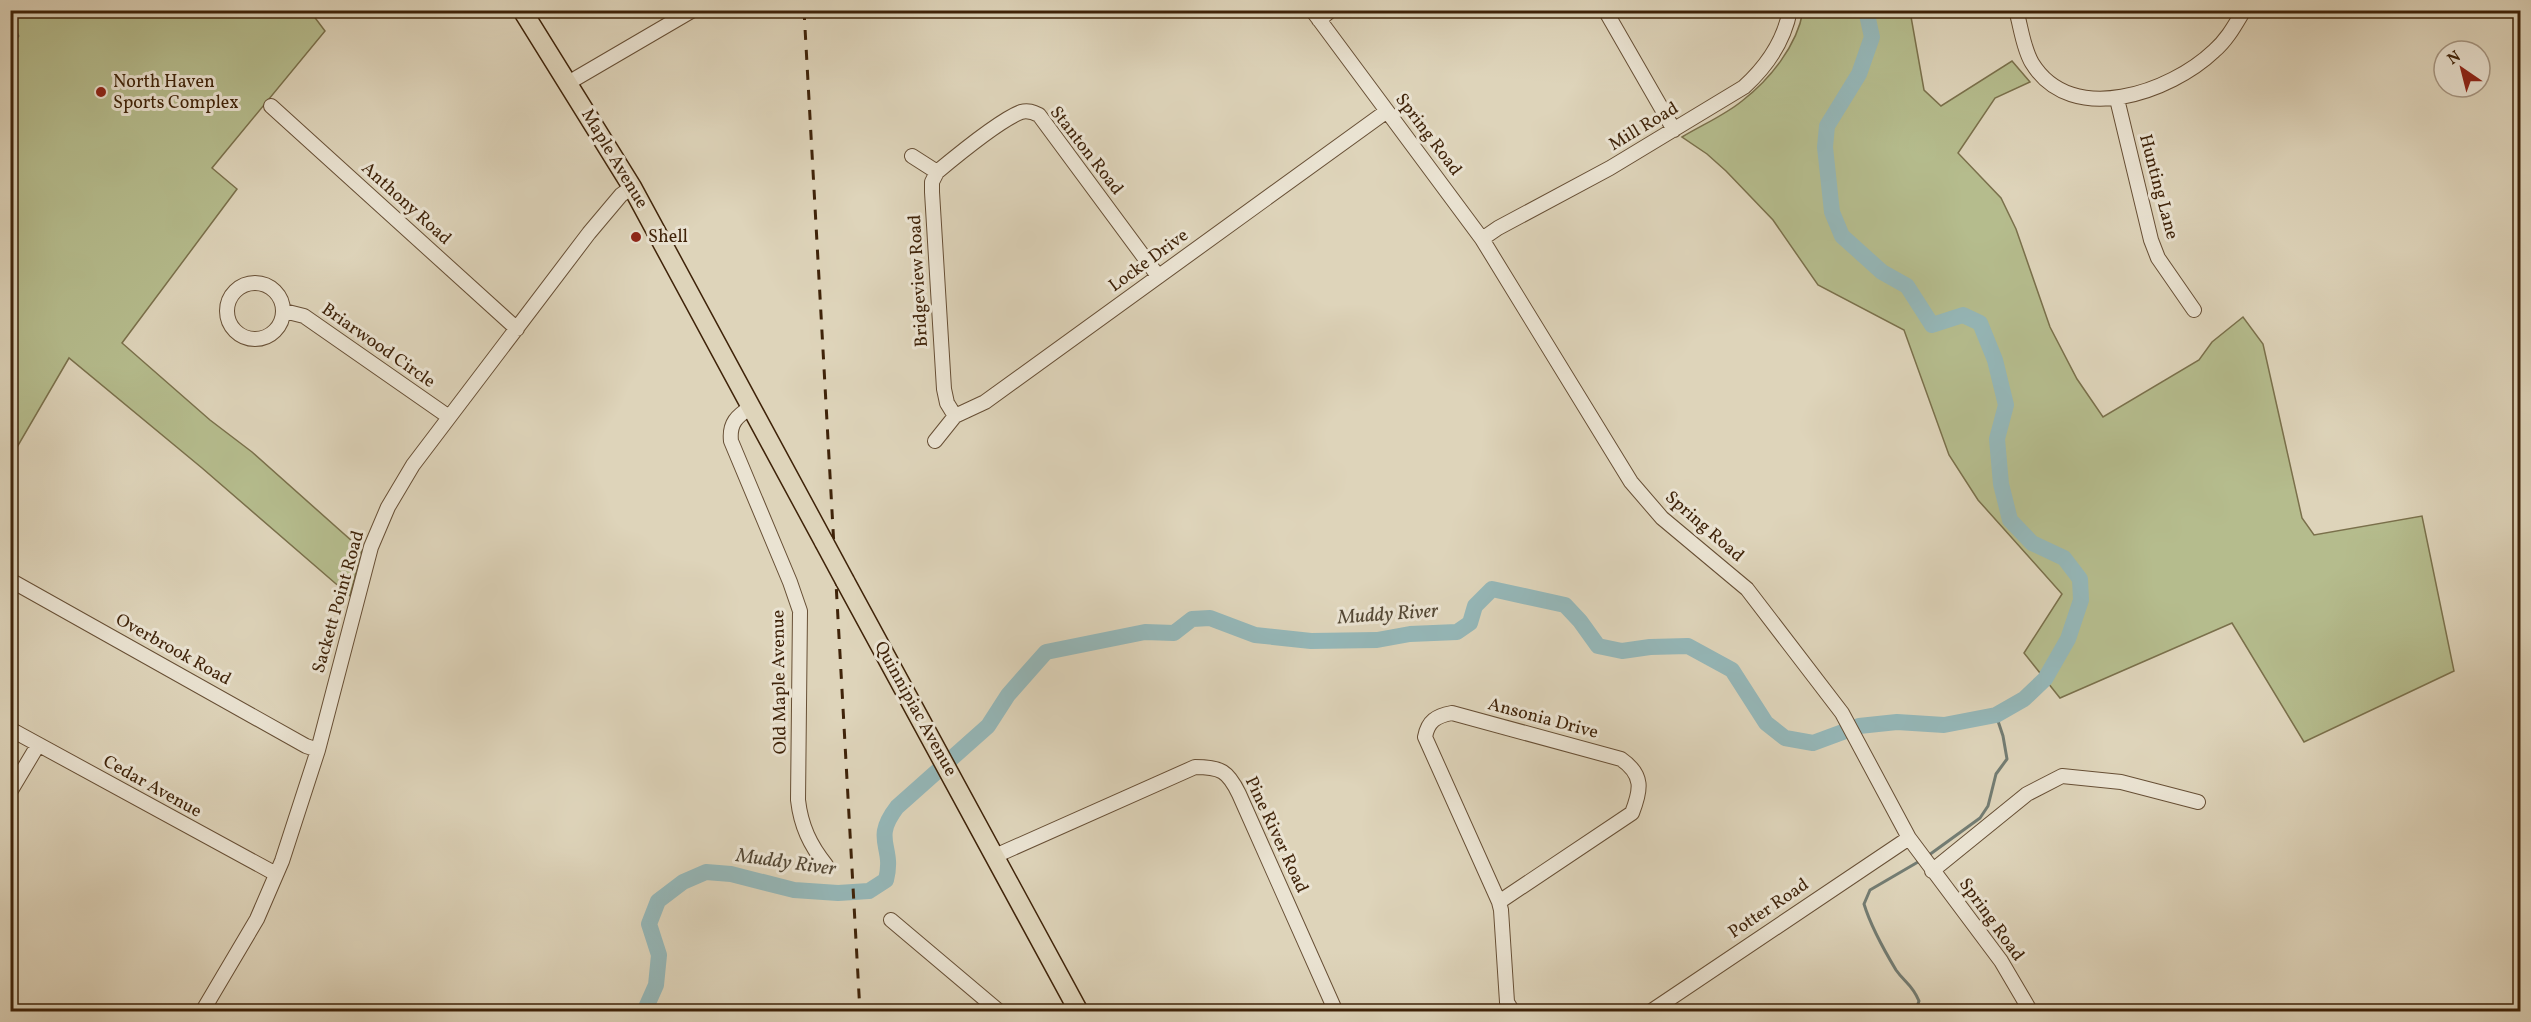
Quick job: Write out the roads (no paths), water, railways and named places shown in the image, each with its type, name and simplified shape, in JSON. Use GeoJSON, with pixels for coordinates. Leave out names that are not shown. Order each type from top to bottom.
{"type":"FeatureCollection","features":[{"type":"Feature","properties":{"kind":"main road","name":"Maple Avenue"},"geometry":{"type":"LineString","coordinates":[[522,10],[632,187],[751,407]]}},
{"type":"Feature","properties":{"kind":"main road","name":"Quinnipiac Avenue"},"geometry":{"type":"LineString","coordinates":[[751,407],[1079,1011]]}},
{"type":"Feature","properties":{"kind":"street"},"geometry":{"type":"LineString","coordinates":[[568,83],[693,10]]}},
{"type":"Feature","properties":{"kind":"street"},"geometry":{"type":"LineString","coordinates":[[1316,15],[1331,10]]}},
{"type":"Feature","properties":{"kind":"street"},"geometry":{"type":"LineString","coordinates":[[1605,10],[1674,129]]}},
{"type":"Feature","properties":{"kind":"street","name":"Mill Road"},"geometry":{"type":"LineString","coordinates":[[1482,239],[1733,95],[1760,72],[1781,39],[1790,10]]}},
{"type":"Feature","properties":{"kind":"street"},"geometry":{"type":"LineString","coordinates":[[2016,10],[2032,64],[2047,80],[2061,90],[2079,98],[2117,99],[2148,90],[2193,68],[2215,51],[2244,10]]}},
{"type":"Feature","properties":{"kind":"street","name":"Spring Road"},"geometry":{"type":"LineString","coordinates":[[1316,15],[1482,239],[1631,482],[1662,518],[1747,589],[1846,721],[1909,838],[2001,961],[2031,1011]]}},
{"type":"Feature","properties":{"kind":"street","name":"Hunting Lane"},"geometry":{"type":"LineString","coordinates":[[2117,99],[2151,240],[2170,278],[2194,310]]}},
{"type":"Feature","properties":{"kind":"street","name":"Anthony Road"},"geometry":{"type":"LineString","coordinates":[[271,106],[517,329]]}},
{"type":"Feature","properties":{"kind":"street","name":"Stanton Road"},"geometry":{"type":"LineString","coordinates":[[937,172],[1016,116],[1030,111],[1039,115],[1158,276]]}},
{"type":"Feature","properties":{"kind":"street","name":"Locke Drive"},"geometry":{"type":"LineString","coordinates":[[935,441],[955,416],[985,402],[1387,111]]}},
{"type":"Feature","properties":{"kind":"street"},"geometry":{"type":"LineString","coordinates":[[912,156],[937,172]]}},
{"type":"Feature","properties":{"kind":"street","name":"Bridgeview Road"},"geometry":{"type":"LineString","coordinates":[[937,172],[932,182],[932,192],[944,389],[947,404],[955,416]]}},
{"type":"Feature","properties":{"kind":"street","name":"Sackett Point Road"},"geometry":{"type":"LineString","coordinates":[[202,1011],[244,942],[276,874],[318,750],[357,596],[377,531],[397,489],[589,232],[621,195],[632,187]]}},
{"type":"Feature","properties":{"kind":"street"},"geometry":{"type":"LineString","coordinates":[[254,282],[271,287],[278,293],[284,311],[278,328],[261,339],[251,339],[234,330],[226,313],[231,296],[245,284],[254,282]]}},
{"type":"Feature","properties":{"kind":"street","name":"Briarwood Circle"},"geometry":{"type":"LineString","coordinates":[[284,311],[304,316],[449,417]]}},
{"type":"Feature","properties":{"kind":"street","name":"Old Maple Avenue"},"geometry":{"type":"LineString","coordinates":[[751,407],[732,423],[731,441],[800,611],[798,800],[800,816],[809,842],[826,865]]}},
{"type":"Feature","properties":{"kind":"street","name":"Overbrook Road"},"geometry":{"type":"LineString","coordinates":[[10,580],[306,746],[318,750]]}},
{"type":"Feature","properties":{"kind":"street","name":"Ansonia Drive"},"geometry":{"type":"LineString","coordinates":[[1499,902],[1632,813],[1641,792],[1637,776],[1630,765],[1621,759],[1452,713],[1441,715],[1431,722],[1425,737],[1499,902],[1507,1002],[1513,1011]]}},
{"type":"Feature","properties":{"kind":"street","name":"Cedar Avenue"},"geometry":{"type":"LineString","coordinates":[[10,729],[276,874]]}},
{"type":"Feature","properties":{"kind":"street"},"geometry":{"type":"LineString","coordinates":[[10,792],[38,745]]}},
{"type":"Feature","properties":{"kind":"street","name":"Pine River Road"},"geometry":{"type":"LineString","coordinates":[[995,856],[1195,766],[1212,766],[1225,772],[1239,794],[1336,1011]]}},
{"type":"Feature","properties":{"kind":"street"},"geometry":{"type":"LineString","coordinates":[[1932,871],[2027,794],[2062,776],[2121,783],[2198,802]]}},
{"type":"Feature","properties":{"kind":"street","name":"Potter Road"},"geometry":{"type":"LineString","coordinates":[[1650,1011],[1664,1008],[1909,838]]}},
{"type":"Feature","properties":{"kind":"street"},"geometry":{"type":"LineString","coordinates":[[891,920],[1000,1011]]}},
{"type":"Feature","properties":{"kind":"waterway"},"geometry":{"type":"LineString","coordinates":[[10,17],[15,10]]}},
{"type":"Feature","properties":{"kind":"waterway","name":"Muddy River"},"geometry":{"type":"LineString","coordinates":[[644,1012],[656,985],[659,955],[649,924],[658,901],[683,882],[706,872],[731,874],[794,890],[838,893],[869,891],[886,880],[888,859],[884,836],[889,818],[897,807],[988,726],[1008,695],[1046,652],[1145,632],[1174,633],[1192,619],[1210,618],[1255,635],[1311,641],[1377,640],[1410,634],[1457,632],[1470,623],[1475,606],[1492,589],[1565,605],[1598,646],[1622,651],[1650,647],[1688,646],[1732,670],[1766,723],[1785,738],[1813,743],[1859,726],[1897,722],[1944,725],[1996,715],[2024,699],[2045,679],[2068,639],[2081,600],[2080,579],[2064,558],[2032,543],[2010,520],[2001,484],[1997,439],[2006,405],[1995,360],[1980,323],[1963,315],[1932,325],[1907,286],[1882,272],[1842,236],[1832,212],[1825,147],[1827,126],[1859,74],[1872,37],[1866,10]]}},
{"type":"Feature","properties":{"kind":"waterway"},"geometry":{"type":"LineString","coordinates":[[10,17],[18,36],[10,48]]}},
{"type":"Feature","properties":{"kind":"waterway"},"geometry":{"type":"LineString","coordinates":[[1929,855],[1980,818],[1988,806],[1996,774],[2007,759],[1996,715]]}},
{"type":"Feature","properties":{"kind":"waterway"},"geometry":{"type":"LineString","coordinates":[[1915,1012],[1919,1001],[1911,987],[1896,970],[1874,930],[1864,904],[1870,890],[1918,862]]}},
{"type":"Feature","properties":{"kind":"railway"},"geometry":{"type":"LineString","coordinates":[[804,10],[860,1012]]}},
{"type":"Feature","properties":{"kind":"place","name":"North Haven Sports Complex"},"geometry":{"type":"Point","coordinates":[101,92]}},
{"type":"Feature","properties":{"kind":"place","name":"Shell"},"geometry":{"type":"Point","coordinates":[636,237]}}]}
